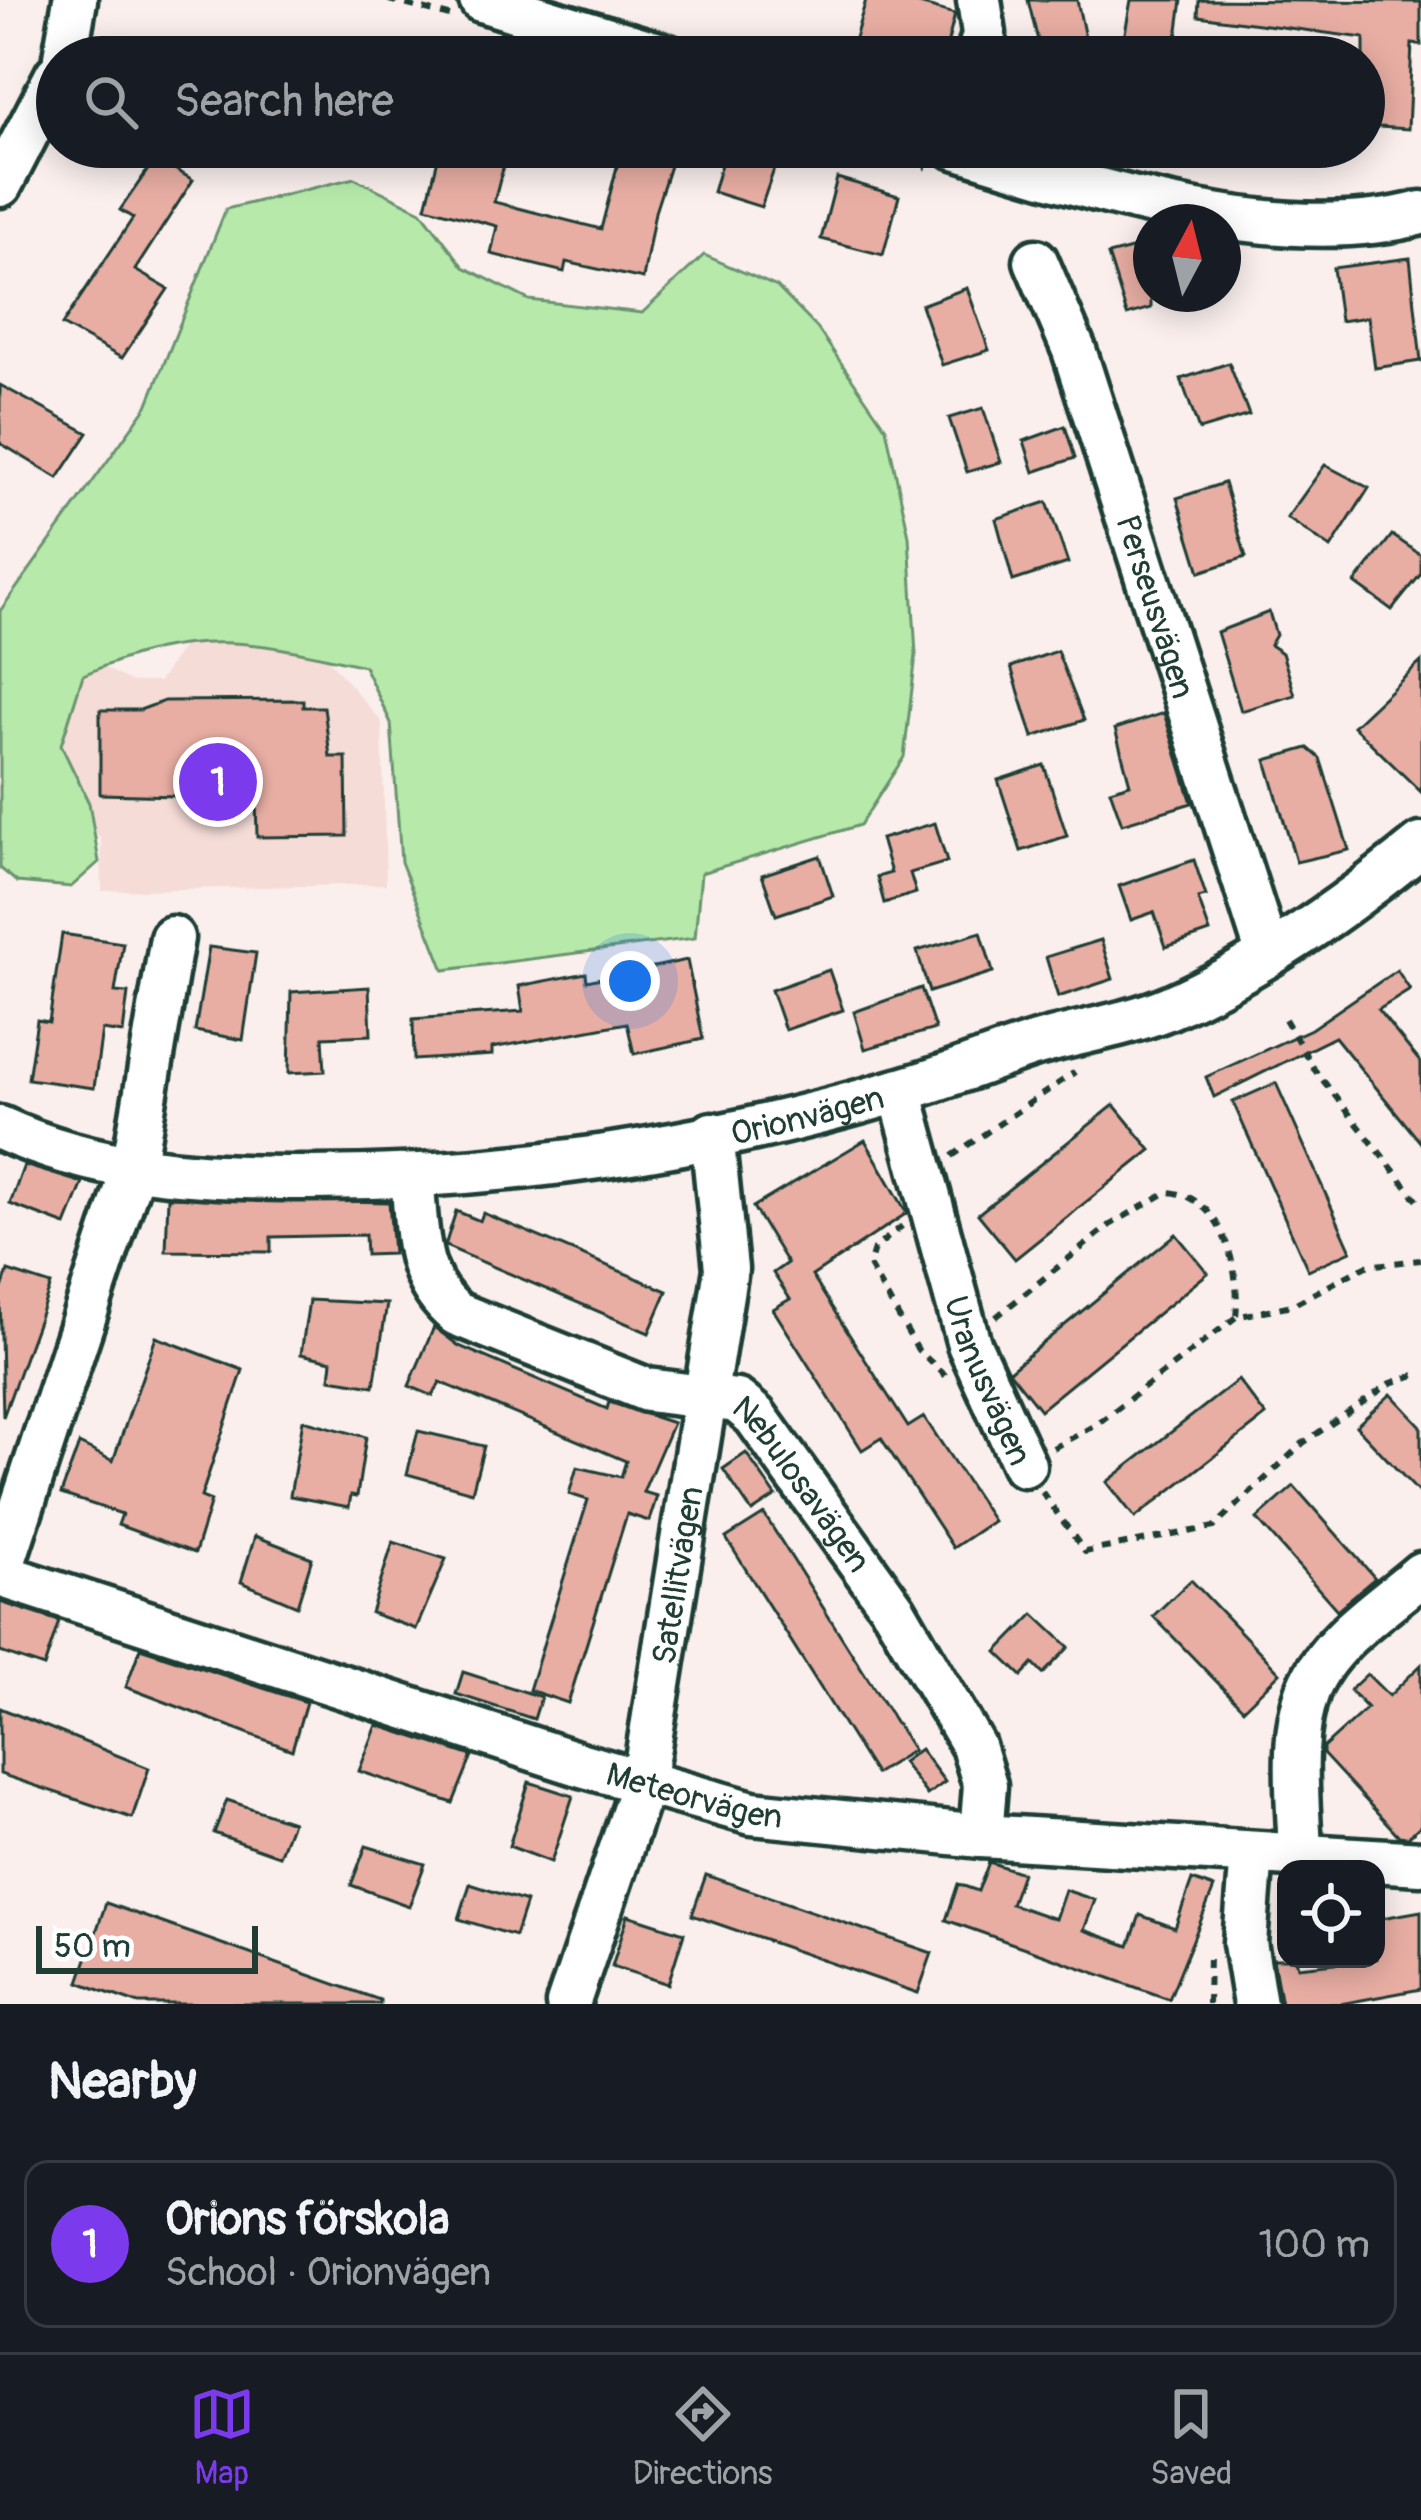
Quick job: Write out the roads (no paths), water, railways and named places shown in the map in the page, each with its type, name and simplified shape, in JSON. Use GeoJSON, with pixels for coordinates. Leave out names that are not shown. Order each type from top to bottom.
{"type":"FeatureCollection","features":[{"type":"Feature","properties":{"kind":"street"},"geometry":{"type":"LineString","coordinates":[[69,36],[75,0]]}},
{"type":"Feature","properties":{"kind":"street"},"geometry":{"type":"LineString","coordinates":[[481,0],[599,36]]}},
{"type":"Feature","properties":{"kind":"street"},"geometry":{"type":"LineString","coordinates":[[979,0],[983,36]]}},
{"type":"Feature","properties":{"kind":"street"},"geometry":{"type":"LineString","coordinates":[[0,185],[36,116]]}},
{"type":"Feature","properties":{"kind":"street"},"geometry":{"type":"LineString","coordinates":[[1022,168],[1220,216],[1313,223],[1421,213]]}},
{"type":"Feature","properties":{"kind":"street","name":"Perseusvägen"},"geometry":{"type":"LineString","coordinates":[[1036,261],[1074,350],[1268,955]]}},
{"type":"Feature","properties":{"kind":"street","name":"Orionvägen"},"geometry":{"type":"LineString","coordinates":[[0,1128],[37,1145],[133,1169],[266,1178],[412,1178],[636,1154],[900,1091],[1168,1008],[1268,955],[1365,891],[1421,845]]}},
{"type":"Feature","properties":{"kind":"street"},"geometry":{"type":"LineString","coordinates":[[0,1574],[133,1169],[172,938]]}},
{"type":"Feature","properties":{"kind":"street","name":"Uranusvägen"},"geometry":{"type":"LineString","coordinates":[[900,1091],[966,1332],[1024,1465]]}},
{"type":"Feature","properties":{"kind":"street","name":"Satellitvägen"},"geometry":{"type":"LineString","coordinates":[[568,2004],[643,1784],[726,1269],[712,1134]]}},
{"type":"Feature","properties":{"kind":"street","name":"Nebulosavägen"},"geometry":{"type":"LineString","coordinates":[[412,1178],[422,1262],[431,1293],[457,1313],[647,1390],[737,1402],[755,1416],[894,1610],[973,1746],[986,1784],[981,1836]]}},
{"type":"Feature","properties":{"kind":"street","name":"Meteorvägen"},"geometry":{"type":"LineString","coordinates":[[0,1574],[643,1784],[752,1813],[981,1836],[1421,1863]]}},
{"type":"Feature","properties":{"kind":"street"},"geometry":{"type":"LineString","coordinates":[[1300,1857],[1298,1740],[1310,1687],[1333,1652],[1421,1574]]}},
{"type":"Feature","properties":{"kind":"street"},"geometry":{"type":"LineString","coordinates":[[1252,1853],[1244,1943],[1255,2004]]}},
{"type":"Feature","properties":{"kind":"place","name":"Orions förskola"},"geometry":{"type":"Point","coordinates":[218,782]}}]}
